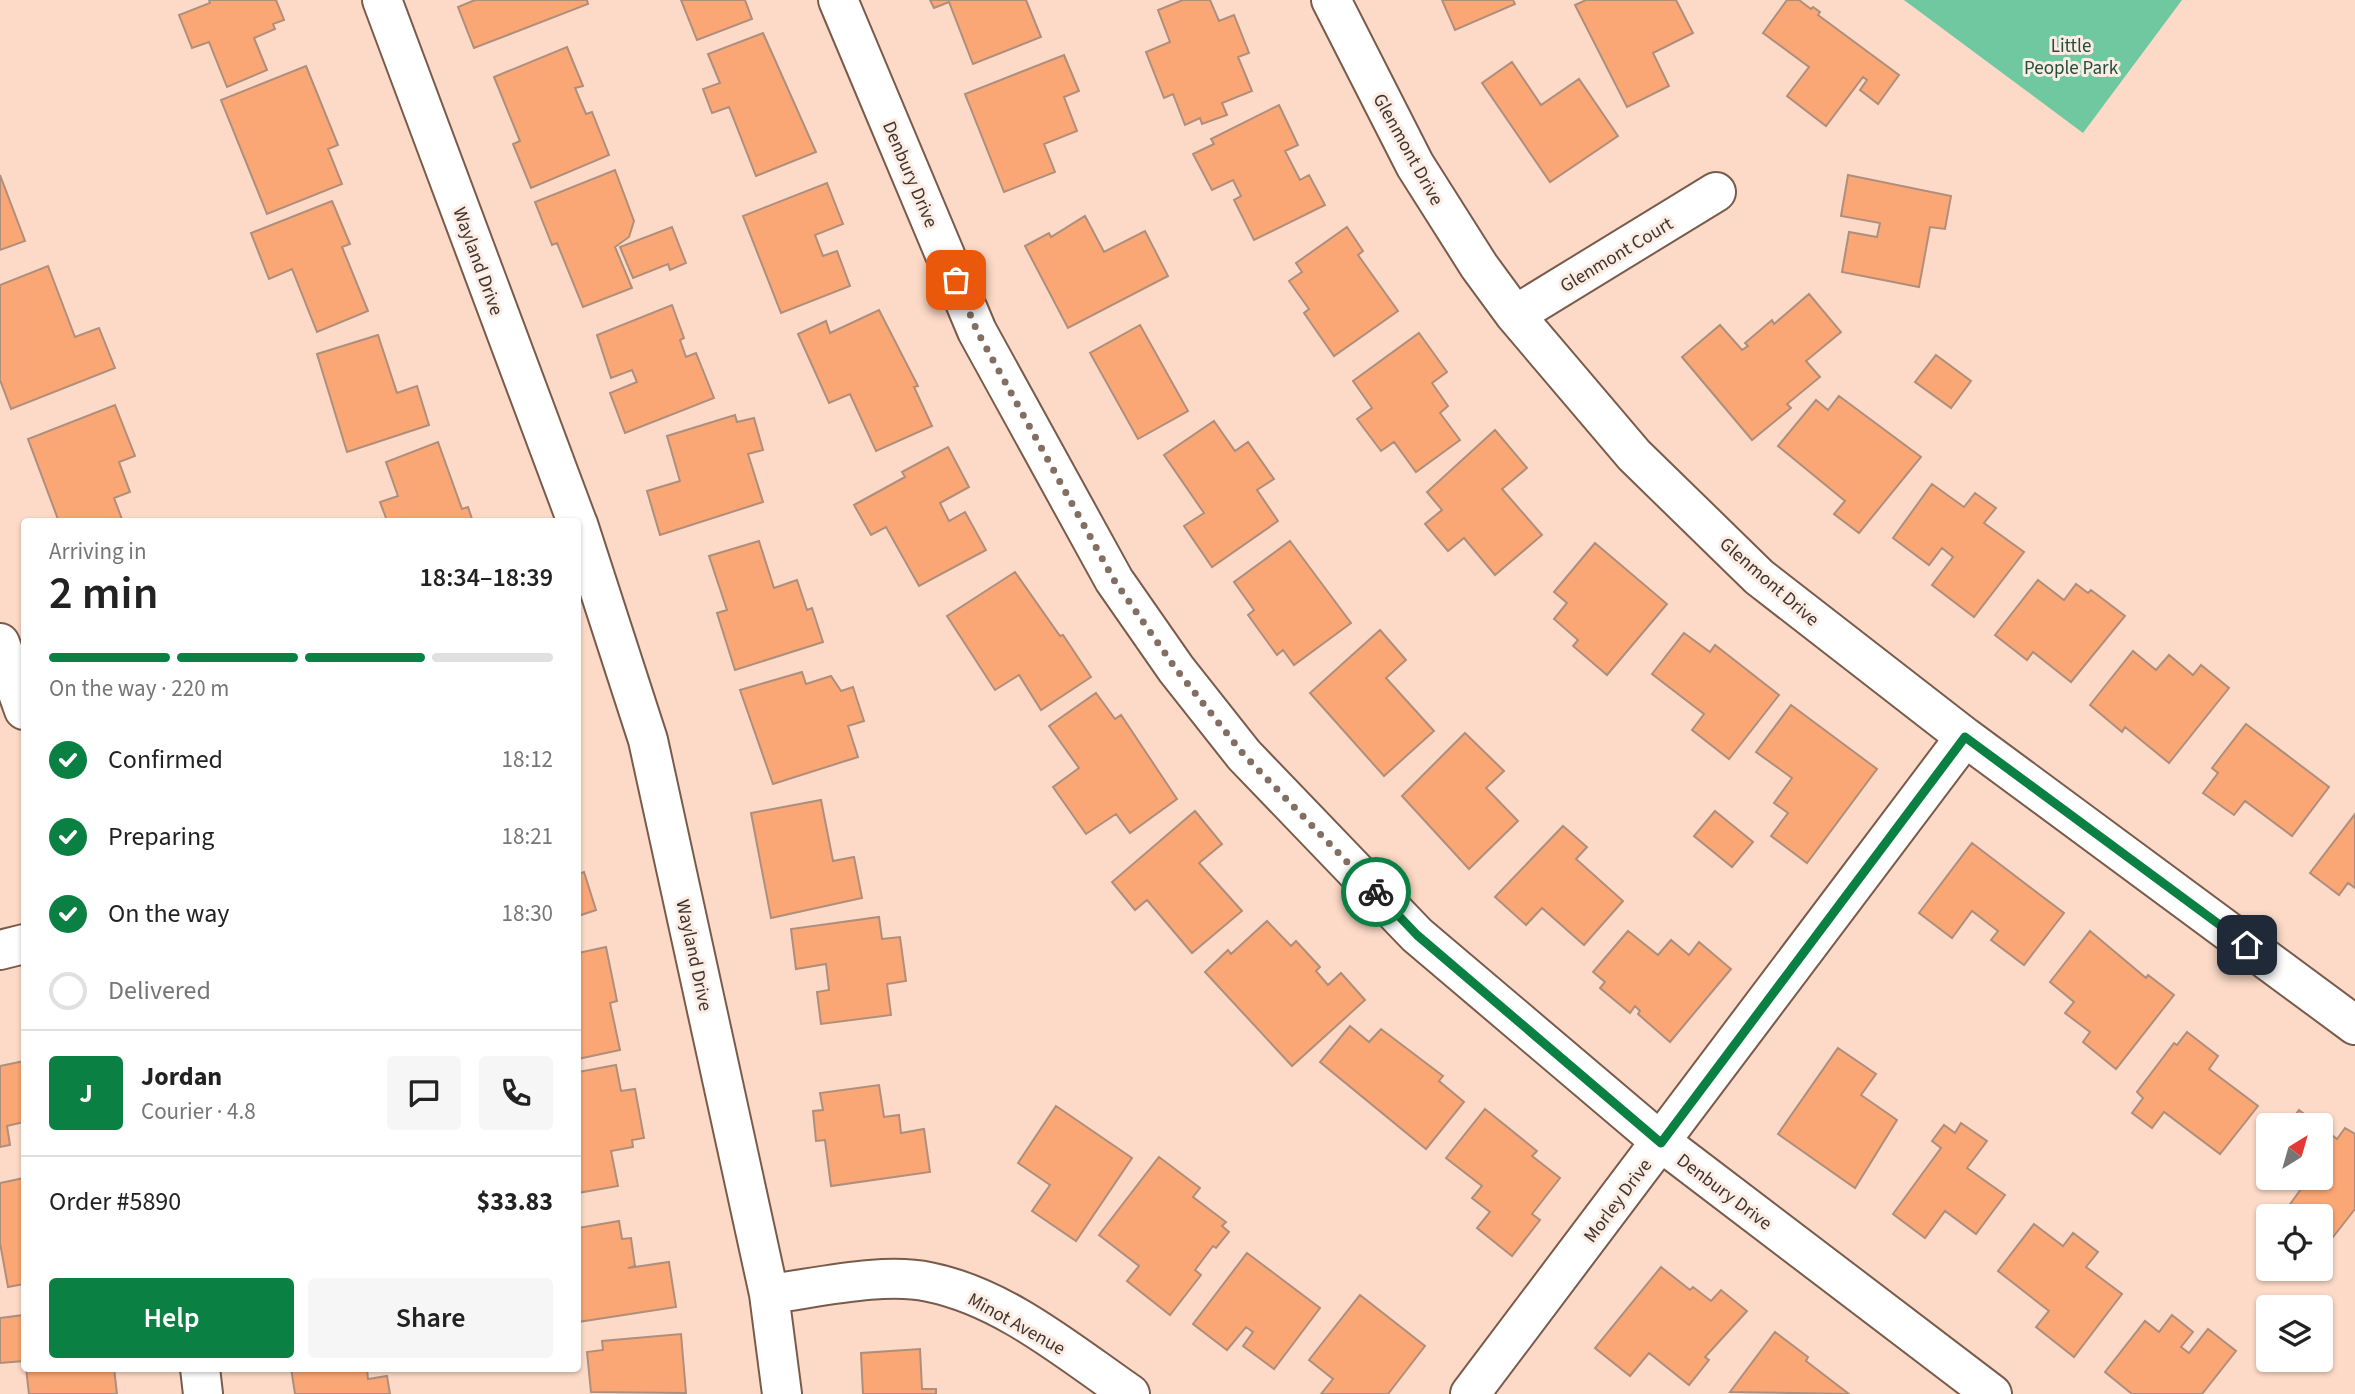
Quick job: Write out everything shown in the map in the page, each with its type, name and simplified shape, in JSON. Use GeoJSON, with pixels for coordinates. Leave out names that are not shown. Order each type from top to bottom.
{"type":"FeatureCollection","features":[{"type":"Feature","properties":{"kind":"street","name":"Wayland Drive"},"geometry":{"type":"LineString","coordinates":[[382,0],[575,518]]}},
{"type":"Feature","properties":{"kind":"street","name":"Denbury Drive"},"geometry":{"type":"LineString","coordinates":[[838,0],[977,331],[1114,580],[1176,669],[1244,755],[1417,935],[1661,1143],[1992,1394]]}},
{"type":"Feature","properties":{"kind":"street","name":"Glenmont Drive"},"geometry":{"type":"LineString","coordinates":[[1331,0],[1415,165],[1479,266],[1516,315],[1634,455],[1759,577],[1965,737],[2355,1026]]}},
{"type":"Feature","properties":{"kind":"street","name":"Glenmont Court"},"geometry":{"type":"LineString","coordinates":[[1516,315],[1716,192]]}},
{"type":"Feature","properties":{"kind":"street","name":"Wayland Drive"},"geometry":{"type":"LineString","coordinates":[[581,535],[648,740],[769,1294],[782,1394]]}},
{"type":"Feature","properties":{"kind":"street"},"geometry":{"type":"LineString","coordinates":[[0,643],[21,702]]}},
{"type":"Feature","properties":{"kind":"street","name":"Morley Drive"},"geometry":{"type":"LineString","coordinates":[[1470,1394],[1965,737]]}},
{"type":"Feature","properties":{"kind":"street"},"geometry":{"type":"LineString","coordinates":[[0,950],[21,945]]}},
{"type":"Feature","properties":{"kind":"street","name":"Minot Avenue"},"geometry":{"type":"LineString","coordinates":[[769,1294],[878,1281],[928,1281],[975,1296],[1040,1331],[1130,1394]]}},
{"type":"Feature","properties":{"kind":"street"},"geometry":{"type":"LineString","coordinates":[[201,1372],[204,1394]]}},
{"type":"Feature","properties":{"kind":"green space","name":"Little People Park"},"geometry":{"type":"Polygon","coordinates":[[[1904,0],[2182,0],[2083,133],[1904,0]]]}},
{"type":"Feature","properties":{"kind":"building"},"geometry":{"type":"Polygon","coordinates":[[[209,0],[276,0],[284,20],[273,24],[275,29],[254,38],[267,70],[227,87],[209,42],[192,48],[179,15],[210,3],[209,0]]]}},
{"type":"Feature","properties":{"kind":"building"},"geometry":{"type":"Polygon","coordinates":[[[475,0],[587,0],[588,4],[474,48],[458,7],[475,0]]]}},
{"type":"Feature","properties":{"kind":"building"},"geometry":{"type":"Polygon","coordinates":[[[681,0],[745,0],[752,19],[697,40],[681,0]]]}},
{"type":"Feature","properties":{"kind":"building"},"geometry":{"type":"Polygon","coordinates":[[[930,0],[1026,0],[1041,37],[973,64],[949,2],[934,8],[930,0]]]}},
{"type":"Feature","properties":{"kind":"building"},"geometry":{"type":"Polygon","coordinates":[[[1183,0],[1210,0],[1219,21],[1234,15],[1249,53],[1238,57],[1252,91],[1222,103],[1227,115],[1202,124],[1200,118],[1185,125],[1173,94],[1164,98],[1146,52],[1170,42],[1158,10],[1183,0]]]}},
{"type":"Feature","properties":{"kind":"building"},"geometry":{"type":"Polygon","coordinates":[[[1442,0],[1513,0],[1515,4],[1455,30],[1442,0]]]}},
{"type":"Feature","properties":{"kind":"building"},"geometry":{"type":"Polygon","coordinates":[[[1586,0],[1676,0],[1693,33],[1653,53],[1669,86],[1627,107],[1575,5],[1586,0]]]}},
{"type":"Feature","properties":{"kind":"building"},"geometry":{"type":"Polygon","coordinates":[[[1787,0],[1799,0],[1811,9],[1813,7],[1820,12],[1818,15],[1899,75],[1878,104],[1860,90],[1867,80],[1863,77],[1826,126],[1787,96],[1809,67],[1763,33],[1787,0]]]}},
{"type":"Feature","properties":{"kind":"building"},"geometry":{"type":"Polygon","coordinates":[[[763,33],[816,152],[756,176],[729,107],[712,113],[703,89],[720,83],[708,54],[763,33]]]}},
{"type":"Feature","properties":{"kind":"building"},"geometry":{"type":"Polygon","coordinates":[[[567,47],[583,86],[575,88],[586,114],[592,112],[609,155],[531,188],[513,144],[520,141],[494,77],[567,47]]]}},
{"type":"Feature","properties":{"kind":"building"},"geometry":{"type":"Polygon","coordinates":[[[1064,55],[1079,91],[1064,97],[1077,131],[1044,144],[1055,172],[1004,192],[965,94],[1064,55]]]}},
{"type":"Feature","properties":{"kind":"building"},"geometry":{"type":"Polygon","coordinates":[[[1512,62],[1541,105],[1579,79],[1618,136],[1550,182],[1482,83],[1512,62]]]}},
{"type":"Feature","properties":{"kind":"building"},"geometry":{"type":"Polygon","coordinates":[[[306,66],[338,145],[328,149],[342,184],[267,214],[221,100],[306,66]]]}},
{"type":"Feature","properties":{"kind":"building"},"geometry":{"type":"Polygon","coordinates":[[[1279,105],[1298,145],[1285,151],[1300,180],[1309,175],[1325,205],[1254,240],[1234,200],[1241,196],[1233,180],[1212,190],[1193,154],[1214,144],[1211,139],[1279,105]]]}},
{"type":"Feature","properties":{"kind":"building"},"geometry":{"type":"Polygon","coordinates":[[[615,170],[634,221],[629,237],[615,247],[632,288],[583,307],[557,243],[552,245],[535,202],[615,170]]]}},
{"type":"Feature","properties":{"kind":"building"},"geometry":{"type":"Polygon","coordinates":[[[0,175],[25,241],[0,250],[0,175]]]}},
{"type":"Feature","properties":{"kind":"building"},"geometry":{"type":"Polygon","coordinates":[[[1848,175],[1951,196],[1945,229],[1930,227],[1919,287],[1842,272],[1849,232],[1877,237],[1880,223],[1841,216],[1848,175]]]}},
{"type":"Feature","properties":{"kind":"building"},"geometry":{"type":"Polygon","coordinates":[[[827,183],[843,224],[815,235],[823,256],[837,251],[850,286],[781,313],[743,216],[827,183]]]}},
{"type":"Feature","properties":{"kind":"building"},"geometry":{"type":"Polygon","coordinates":[[[332,201],[350,244],[342,247],[368,311],[317,332],[292,269],[269,279],[251,233],[332,201]]]}},
{"type":"Feature","properties":{"kind":"building"},"geometry":{"type":"Polygon","coordinates":[[[1085,216],[1104,252],[1145,231],[1168,276],[1068,328],[1025,246],[1049,233],[1051,237],[1085,216]]]}},
{"type":"Feature","properties":{"kind":"building"},"geometry":{"type":"Polygon","coordinates":[[[672,227],[686,263],[670,270],[668,264],[633,278],[620,247],[672,227]]]}},
{"type":"Feature","properties":{"kind":"building"},"geometry":{"type":"Polygon","coordinates":[[[1347,227],[1363,251],[1358,255],[1398,311],[1334,356],[1304,313],[1309,309],[1289,281],[1302,272],[1296,263],[1347,227]]]}},
{"type":"Feature","properties":{"kind":"building"},"geometry":{"type":"Polygon","coordinates":[[[48,266],[75,337],[99,328],[115,368],[11,409],[0,380],[0,285],[48,266]]]}},
{"type":"Feature","properties":{"kind":"building"},"geometry":{"type":"Polygon","coordinates":[[[1809,294],[1841,332],[1806,361],[1820,377],[1787,404],[1791,408],[1752,440],[1682,357],[1720,325],[1742,350],[1748,346],[1745,343],[1772,320],[1774,324],[1809,294]]]}},
{"type":"Feature","properties":{"kind":"building"},"geometry":{"type":"Polygon","coordinates":[[[672,305],[684,338],[680,340],[686,357],[696,353],[714,398],[625,433],[610,393],[637,382],[632,370],[611,378],[597,335],[672,305]]]}},
{"type":"Feature","properties":{"kind":"building"},"geometry":{"type":"Polygon","coordinates":[[[879,310],[918,386],[914,387],[932,426],[876,451],[850,394],[829,403],[798,334],[826,321],[830,333],[879,310]]]}},
{"type":"Feature","properties":{"kind":"building"},"geometry":{"type":"Polygon","coordinates":[[[1140,325],[1188,411],[1138,439],[1090,353],[1140,325]]]}},
{"type":"Feature","properties":{"kind":"building"},"geometry":{"type":"Polygon","coordinates":[[[1419,333],[1447,372],[1432,383],[1448,406],[1440,413],[1460,440],[1416,472],[1394,442],[1381,451],[1357,419],[1372,408],[1353,381],[1419,333]]]}},
{"type":"Feature","properties":{"kind":"building"},"geometry":{"type":"Polygon","coordinates":[[[378,335],[397,393],[417,386],[429,425],[347,452],[317,354],[378,335]]]}},
{"type":"Feature","properties":{"kind":"building"},"geometry":{"type":"Polygon","coordinates":[[[1936,355],[1971,381],[1951,408],[1915,382],[1936,355]]]}},
{"type":"Feature","properties":{"kind":"building"},"geometry":{"type":"Polygon","coordinates":[[[1839,396],[1921,457],[1859,533],[1834,514],[1845,501],[1778,446],[1816,400],[1828,410],[1839,396]]]}},
{"type":"Feature","properties":{"kind":"building"},"geometry":{"type":"Polygon","coordinates":[[[115,405],[135,456],[119,462],[130,492],[114,498],[122,518],[58,518],[28,439],[115,405]]]}},
{"type":"Feature","properties":{"kind":"building"},"geometry":{"type":"Polygon","coordinates":[[[735,415],[737,422],[754,418],[763,450],[748,454],[763,502],[660,535],[647,491],[680,481],[667,436],[735,415]]]}},
{"type":"Feature","properties":{"kind":"building"},"geometry":{"type":"Polygon","coordinates":[[[1214,421],[1235,451],[1248,442],[1274,479],[1257,490],[1278,521],[1212,567],[1184,526],[1204,513],[1164,455],[1214,421]]]}},
{"type":"Feature","properties":{"kind":"building"},"geometry":{"type":"Polygon","coordinates":[[[1495,430],[1527,468],[1502,489],[1542,535],[1495,575],[1464,538],[1448,551],[1425,524],[1442,510],[1427,492],[1495,430]]]}},
{"type":"Feature","properties":{"kind":"building"},"geometry":{"type":"Polygon","coordinates":[[[438,442],[462,509],[468,507],[472,518],[386,518],[380,502],[398,496],[386,462],[438,442]]]}},
{"type":"Feature","properties":{"kind":"building"},"geometry":{"type":"Polygon","coordinates":[[[948,447],[969,487],[940,503],[949,521],[965,512],[986,550],[919,586],[886,527],[871,535],[854,505],[905,477],[902,472],[948,447]]]}},
{"type":"Feature","properties":{"kind":"building"},"geometry":{"type":"Polygon","coordinates":[[[1932,484],[1964,507],[1975,493],[1996,508],[1984,523],[2024,552],[1974,617],[1932,585],[1953,557],[1942,548],[1929,565],[1893,538],[1932,484]]]}},
{"type":"Feature","properties":{"kind":"building"},"geometry":{"type":"Polygon","coordinates":[[[759,541],[774,588],[797,580],[807,610],[812,608],[823,642],[735,670],[717,613],[727,610],[709,556],[759,541]]]}},
{"type":"Feature","properties":{"kind":"building"},"geometry":{"type":"Polygon","coordinates":[[[1290,541],[1351,623],[1294,665],[1283,650],[1277,655],[1248,615],[1254,610],[1234,582],[1290,541]]]}},
{"type":"Feature","properties":{"kind":"building"},"geometry":{"type":"Polygon","coordinates":[[[1595,543],[1667,604],[1607,675],[1573,646],[1578,640],[1554,619],[1567,603],[1554,592],[1595,543]]]}},
{"type":"Feature","properties":{"kind":"building"},"geometry":{"type":"Polygon","coordinates":[[[1015,572],[1091,677],[1041,710],[1019,675],[995,690],[947,616],[1015,572]]]}},
{"type":"Feature","properties":{"kind":"building"},"geometry":{"type":"Polygon","coordinates":[[[2038,580],[2064,600],[2076,584],[2088,593],[2091,590],[2125,616],[2071,682],[2033,652],[2027,660],[1995,635],[2038,580]]]}},
{"type":"Feature","properties":{"kind":"building"},"geometry":{"type":"Polygon","coordinates":[[[1380,630],[1406,660],[1386,678],[1434,731],[1384,776],[1310,693],[1380,630]]]}},
{"type":"Feature","properties":{"kind":"building"},"geometry":{"type":"Polygon","coordinates":[[[1684,633],[1710,652],[1715,645],[1779,695],[1729,759],[1692,730],[1704,714],[1652,674],[1684,633]]]}},
{"type":"Feature","properties":{"kind":"building"},"geometry":{"type":"Polygon","coordinates":[[[2133,651],[2156,670],[2169,655],[2193,675],[2201,665],[2229,688],[2169,763],[2125,727],[2122,732],[2090,705],[2133,651]]]}},
{"type":"Feature","properties":{"kind":"building"},"geometry":{"type":"Polygon","coordinates":[[[802,672],[806,684],[831,676],[841,691],[853,687],[864,721],[848,726],[858,757],[773,784],[740,690],[802,672]]]}},
{"type":"Feature","properties":{"kind":"building"},"geometry":{"type":"Polygon","coordinates":[[[1096,693],[1115,719],[1121,715],[1177,799],[1130,833],[1116,814],[1086,834],[1053,787],[1079,768],[1049,726],[1096,693]]]}},
{"type":"Feature","properties":{"kind":"building"},"geometry":{"type":"Polygon","coordinates":[[[1791,705],[1877,769],[1807,863],[1771,836],[1788,813],[1774,803],[1792,778],[1756,752],[1791,705]]]}},
{"type":"Feature","properties":{"kind":"building"},"geometry":{"type":"Polygon","coordinates":[[[2246,724],[2329,787],[2292,836],[2245,801],[2234,815],[2203,793],[2218,773],[2212,768],[2246,724]]]}},
{"type":"Feature","properties":{"kind":"building"},"geometry":{"type":"Polygon","coordinates":[[[1465,733],[1504,771],[1486,788],[1518,821],[1469,869],[1402,796],[1465,733]]]}},
{"type":"Feature","properties":{"kind":"building"},"geometry":{"type":"Polygon","coordinates":[[[821,800],[833,861],[854,857],[862,898],[771,918],[751,813],[821,800]]]}},
{"type":"Feature","properties":{"kind":"building"},"geometry":{"type":"Polygon","coordinates":[[[1195,811],[1222,844],[1199,863],[1242,911],[1192,953],[1147,900],[1135,910],[1112,882],[1195,811]]]}},
{"type":"Feature","properties":{"kind":"building"},"geometry":{"type":"Polygon","coordinates":[[[1715,811],[1753,842],[1732,867],[1694,836],[1715,811]]]}},
{"type":"Feature","properties":{"kind":"building"},"geometry":{"type":"Polygon","coordinates":[[[2355,814],[2355,888],[2348,883],[2339,895],[2310,873],[2355,814]]]}},
{"type":"Feature","properties":{"kind":"building"},"geometry":{"type":"Polygon","coordinates":[[[1563,826],[1587,847],[1576,859],[1623,901],[1584,945],[1542,908],[1526,925],[1495,897],[1563,826]]]}},
{"type":"Feature","properties":{"kind":"building"},"geometry":{"type":"Polygon","coordinates":[[[1972,843],[2064,913],[2024,965],[1991,940],[1998,931],[1972,911],[1952,938],[1919,913],[1972,843]]]}},
{"type":"Feature","properties":{"kind":"building"},"geometry":{"type":"Polygon","coordinates":[[[584,872],[596,910],[581,915],[581,873],[584,872]]]}},
{"type":"Feature","properties":{"kind":"building"},"geometry":{"type":"Polygon","coordinates":[[[879,917],[882,939],[900,937],[906,981],[887,984],[891,1015],[821,1024],[817,992],[829,990],[826,964],[796,969],[791,929],[879,917]]]}},
{"type":"Feature","properties":{"kind":"building"},"geometry":{"type":"Polygon","coordinates":[[[1267,921],[1291,946],[1296,941],[1320,967],[1316,971],[1328,985],[1341,973],[1365,1000],[1292,1066],[1205,972],[1228,950],[1231,954],[1267,921]]]}},
{"type":"Feature","properties":{"kind":"building"},"geometry":{"type":"Polygon","coordinates":[[[1628,931],[1658,955],[1671,940],[1689,955],[1699,942],[1731,969],[1670,1042],[1638,1014],[1640,1011],[1635,1006],[1630,1013],[1600,988],[1605,982],[1593,972],[1628,931]]]}},
{"type":"Feature","properties":{"kind":"building"},"geometry":{"type":"Polygon","coordinates":[[[2090,931],[2146,978],[2148,975],[2174,995],[2116,1069],[2083,1042],[2090,1032],[2065,1013],[2074,1002],[2050,982],[2090,931]]]}},
{"type":"Feature","properties":{"kind":"building"},"geometry":{"type":"Polygon","coordinates":[[[606,947],[617,1001],[610,1003],[620,1050],[581,1058],[581,952],[606,947]]]}},
{"type":"Feature","properties":{"kind":"building"},"geometry":{"type":"Polygon","coordinates":[[[1350,1026],[1369,1042],[1381,1029],[1443,1076],[1439,1081],[1464,1102],[1426,1149],[1320,1062],[1350,1026]]]}},
{"type":"Feature","properties":{"kind":"building"},"geometry":{"type":"Polygon","coordinates":[[[2187,1032],[2218,1056],[2209,1069],[2258,1106],[2220,1154],[2164,1112],[2152,1128],[2132,1113],[2143,1098],[2137,1092],[2174,1043],[2177,1045],[2187,1032]]]}},
{"type":"Feature","properties":{"kind":"building"},"geometry":{"type":"Polygon","coordinates":[[[1838,1048],[1876,1074],[1861,1095],[1897,1120],[1855,1188],[1778,1134],[1838,1048]]]}},
{"type":"Feature","properties":{"kind":"building"},"geometry":{"type":"Polygon","coordinates":[[[21,1062],[21,1123],[7,1126],[10,1145],[0,1147],[0,1066],[21,1062]]]}},
{"type":"Feature","properties":{"kind":"building"},"geometry":{"type":"Polygon","coordinates":[[[616,1065],[621,1091],[635,1089],[644,1138],[632,1140],[633,1147],[611,1151],[618,1186],[581,1192],[581,1071],[616,1065]]]}},
{"type":"Feature","properties":{"kind":"building"},"geometry":{"type":"Polygon","coordinates":[[[879,1085],[884,1117],[899,1115],[901,1133],[924,1129],[930,1172],[831,1186],[825,1140],[816,1141],[813,1111],[823,1110],[820,1093],[879,1085]]]}},
{"type":"Feature","properties":{"kind":"building"},"geometry":{"type":"Polygon","coordinates":[[[1056,1106],[1132,1158],[1076,1241],[1032,1211],[1050,1185],[1018,1163],[1056,1106]]]}},
{"type":"Feature","properties":{"kind":"building"},"geometry":{"type":"Polygon","coordinates":[[[1485,1109],[1537,1151],[1532,1156],[1560,1178],[1532,1214],[1540,1220],[1512,1256],[1477,1228],[1490,1212],[1472,1198],[1482,1186],[1446,1158],[1485,1109]]]}},
{"type":"Feature","properties":{"kind":"building"},"geometry":{"type":"Polygon","coordinates":[[[1961,1123],[1987,1141],[1967,1168],[2005,1195],[1976,1234],[1945,1211],[1925,1238],[1893,1214],[1941,1148],[1932,1141],[1944,1125],[1955,1133],[1961,1123]]]}},
{"type":"Feature","properties":{"kind":"building"},"geometry":{"type":"Polygon","coordinates":[[[2345,1128],[2355,1134],[2355,1209],[2333,1237],[2333,1204],[2290,1204],[2300,1190],[2333,1190],[2333,1136],[2337,1139],[2345,1128]]]}},
{"type":"Feature","properties":{"kind":"building"},"geometry":{"type":"Polygon","coordinates":[[[1159,1157],[1200,1188],[1193,1197],[1226,1222],[1222,1226],[1229,1232],[1216,1248],[1213,1246],[1195,1270],[1201,1275],[1170,1315],[1127,1281],[1139,1266],[1099,1235],[1159,1157]]]}},
{"type":"Feature","properties":{"kind":"building"},"geometry":{"type":"Polygon","coordinates":[[[21,1179],[21,1285],[8,1287],[0,1243],[0,1183],[21,1179]]]}},
{"type":"Feature","properties":{"kind":"building"},"geometry":{"type":"Polygon","coordinates":[[[619,1221],[622,1239],[631,1238],[635,1266],[628,1268],[669,1262],[676,1307],[581,1322],[581,1227],[619,1221]]]}},
{"type":"Feature","properties":{"kind":"building"},"geometry":{"type":"Polygon","coordinates":[[[2034,1224],[2063,1246],[2073,1233],[2098,1252],[2086,1267],[2122,1294],[2074,1357],[2036,1327],[2049,1311],[1998,1271],[2034,1224]]]}},
{"type":"Feature","properties":{"kind":"building"},"geometry":{"type":"Polygon","coordinates":[[[1247,1253],[1320,1308],[1274,1369],[1243,1346],[1253,1332],[1246,1327],[1227,1350],[1193,1324],[1247,1253]]]}},
{"type":"Feature","properties":{"kind":"building"},"geometry":{"type":"Polygon","coordinates":[[[1661,1267],[1690,1290],[1693,1287],[1711,1301],[1721,1290],[1747,1311],[1705,1357],[1709,1360],[1689,1385],[1649,1353],[1630,1376],[1595,1348],[1661,1267]]]}},
{"type":"Feature","properties":{"kind":"building"},"geometry":{"type":"Polygon","coordinates":[[[1360,1295],[1425,1346],[1388,1394],[1321,1394],[1333,1379],[1309,1360],[1360,1295]]]}},
{"type":"Feature","properties":{"kind":"building"},"geometry":{"type":"Polygon","coordinates":[[[21,1315],[21,1361],[0,1363],[0,1318],[21,1315]]]}},
{"type":"Feature","properties":{"kind":"building"},"geometry":{"type":"Polygon","coordinates":[[[2172,1315],[2193,1332],[2181,1347],[2189,1353],[2208,1329],[2236,1351],[2202,1394],[2132,1394],[2105,1372],[2145,1321],[2159,1332],[2172,1315]]]}},
{"type":"Feature","properties":{"kind":"building"},"geometry":{"type":"Polygon","coordinates":[[[1775,1332],[1808,1357],[1806,1361],[1849,1394],[1730,1392],[1775,1332]]]}},
{"type":"Feature","properties":{"kind":"building"},"geometry":{"type":"Polygon","coordinates":[[[681,1334],[686,1393],[591,1392],[587,1352],[603,1350],[602,1341],[681,1334]]]}},
{"type":"Feature","properties":{"kind":"building"},"geometry":{"type":"Polygon","coordinates":[[[920,1349],[922,1389],[936,1389],[936,1394],[863,1394],[861,1353],[920,1349]]]}},
{"type":"Feature","properties":{"kind":"building"},"geometry":{"type":"Polygon","coordinates":[[[26,1372],[114,1372],[117,1394],[29,1394],[26,1372]]]}},
{"type":"Feature","properties":{"kind":"building"},"geometry":{"type":"Polygon","coordinates":[[[292,1372],[367,1372],[368,1379],[387,1376],[390,1394],[295,1394],[292,1372]]]}},
{"type":"Feature","properties":{"kind":"way so far"},"geometry":{"type":"LineString","coordinates":[[956,280],[977,331],[1114,580],[1176,669],[1244,755],[1376,892]]}},
{"type":"Feature","properties":{"kind":"route"},"geometry":{"type":"LineString","coordinates":[[1376,892],[1417,935],[1661,1143],[1965,737],[2247,945]]}}]}
